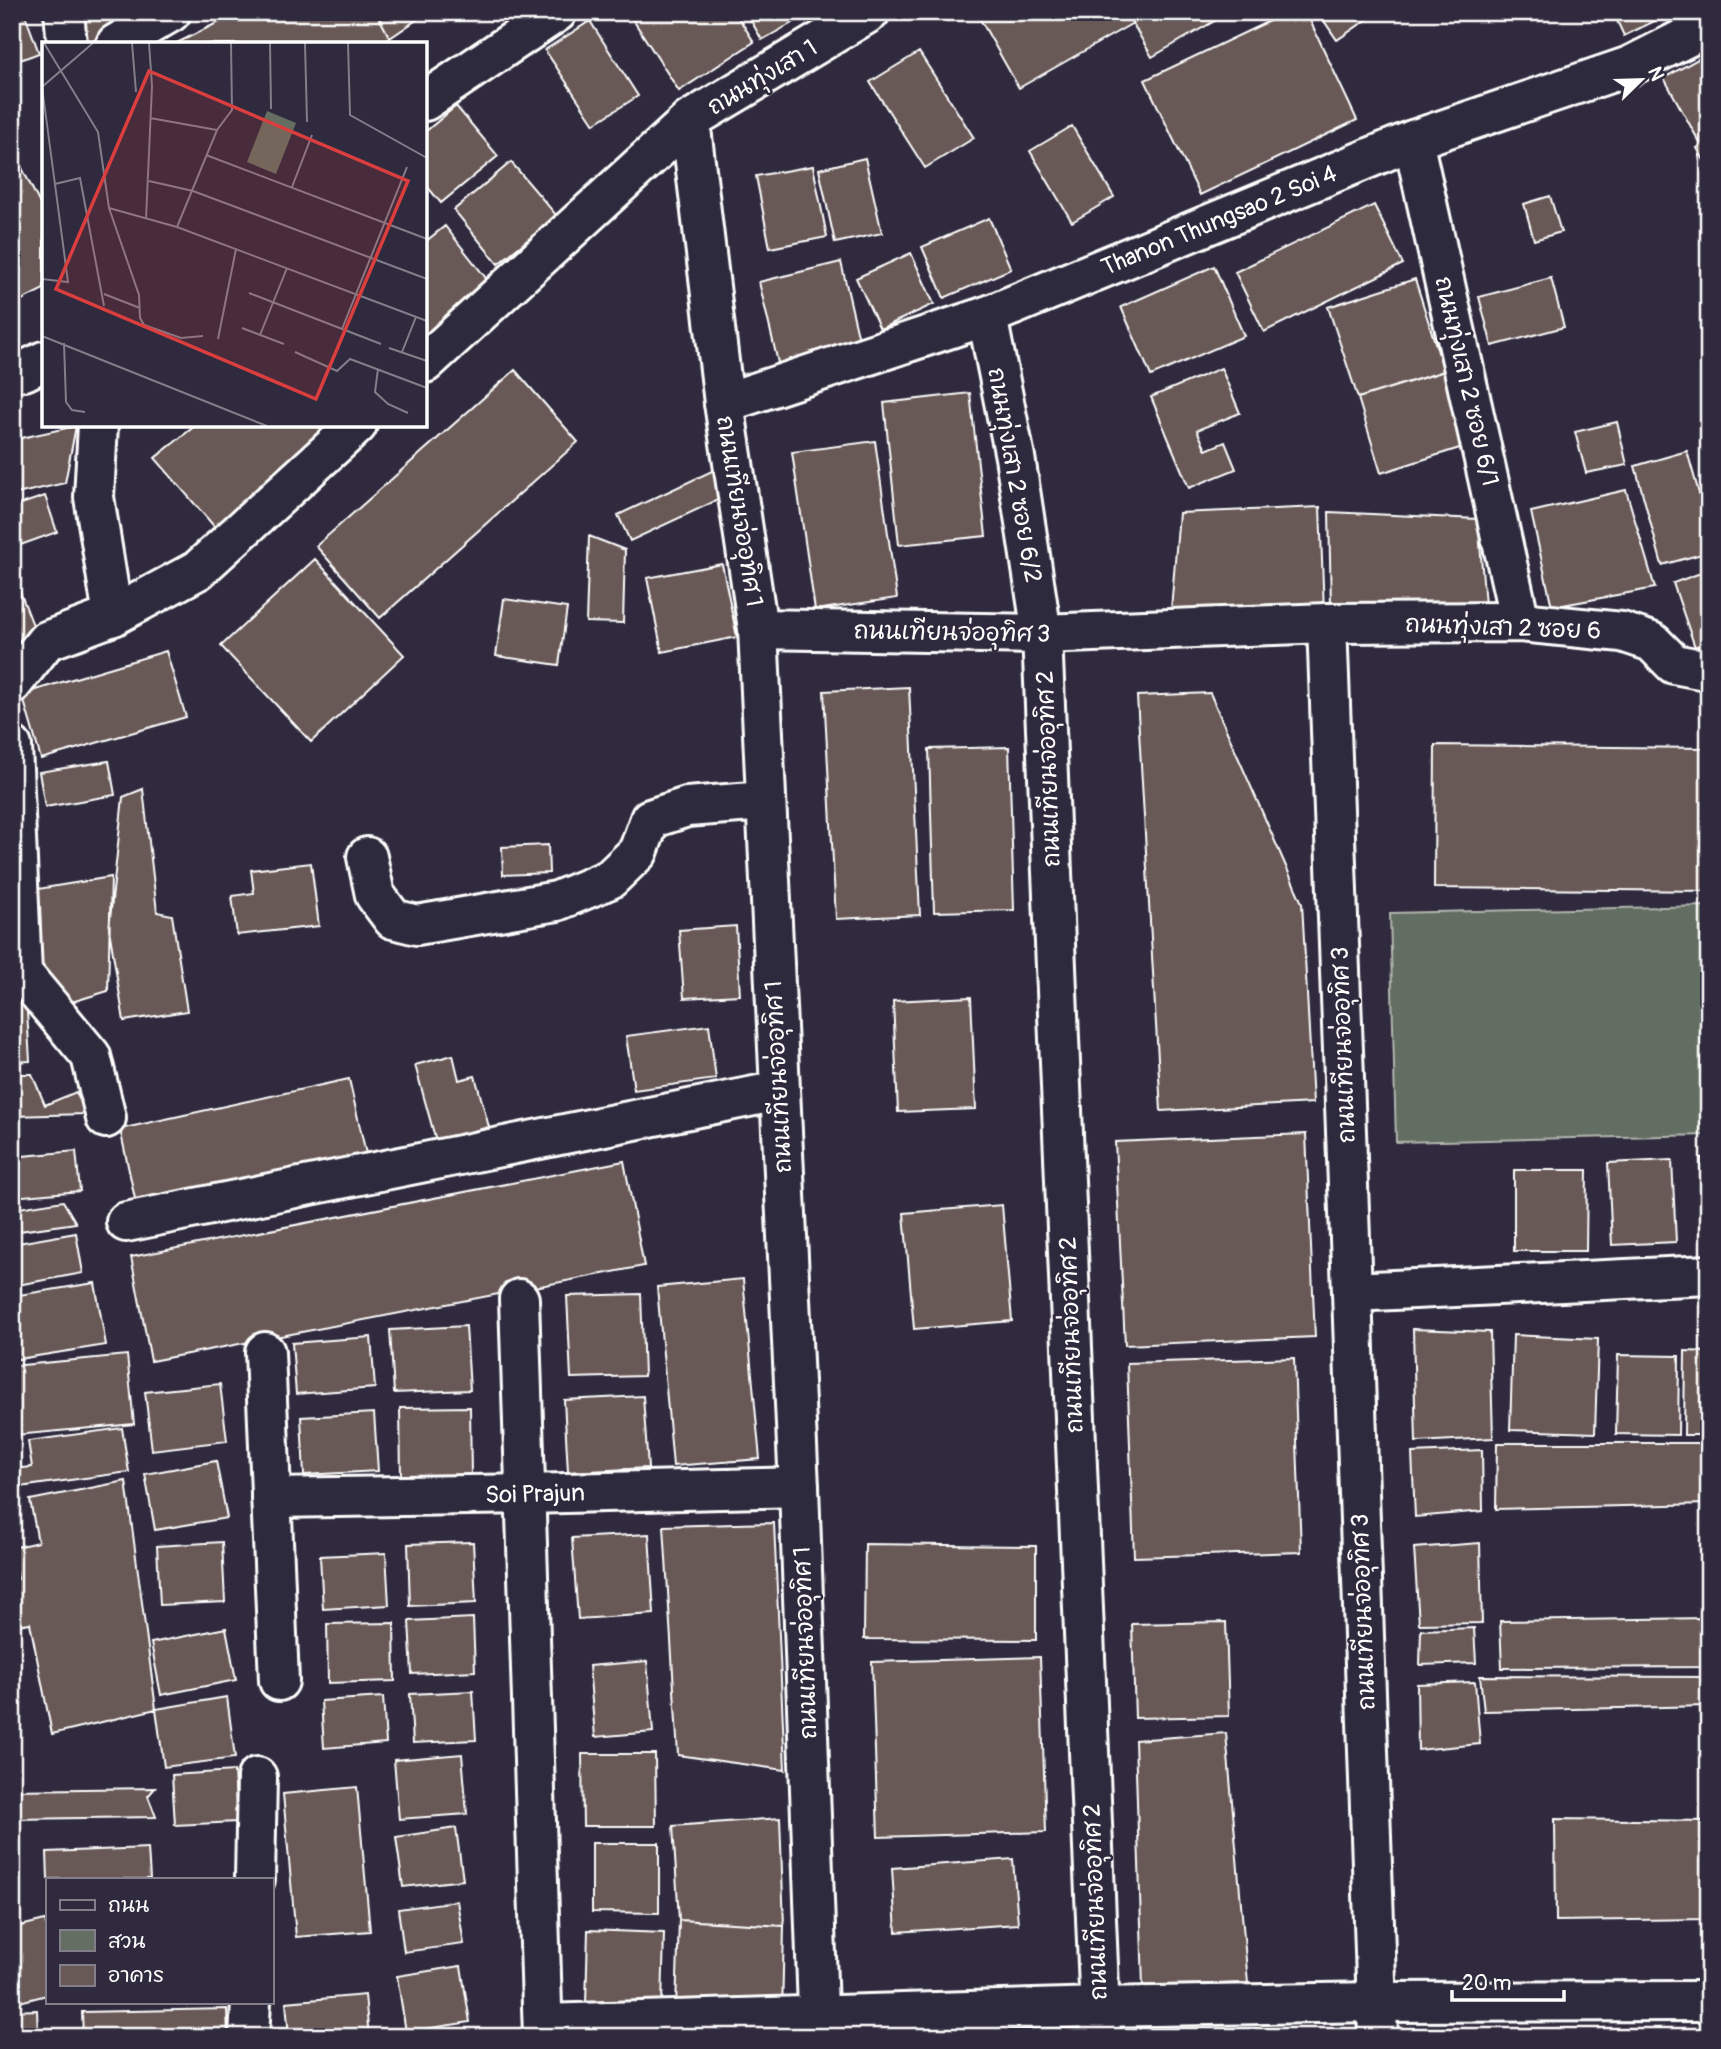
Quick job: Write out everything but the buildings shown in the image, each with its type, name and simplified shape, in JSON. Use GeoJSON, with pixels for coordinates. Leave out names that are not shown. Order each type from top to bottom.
{"type":"FeatureCollection","features":[{"type":"Feature","properties":{"kind":"street"},"geometry":{"type":"LineString","coordinates":[[64,12],[66,42]]}},
{"type":"Feature","properties":{"kind":"street"},"geometry":{"type":"LineString","coordinates":[[119,42],[171,12]]}},
{"type":"Feature","properties":{"kind":"street"},"geometry":{"type":"LineString","coordinates":[[427,100],[557,12]]}},
{"type":"Feature","properties":{"kind":"street","name":"ถนนทุ่งเสา 1"},"geometry":{"type":"LineString","coordinates":[[427,361],[690,121],[870,12]]}},
{"type":"Feature","properties":{"kind":"street","name":"Thanon Thungsao 2 Soi 4"},"geometry":{"type":"LineString","coordinates":[[724,402],[986,316],[1413,140],[1630,66],[1709,26]]}},
{"type":"Feature","properties":{"kind":"street","name":"ถนนเทียนจ่ออุทิศ 1"},"geometry":{"type":"LineString","coordinates":[[690,121],[724,402],[758,629],[799,1487],[818,2026]]}},
{"type":"Feature","properties":{"kind":"street","name":"ถนนทุ่งเสา 2 ซอย 6/1"},"geometry":{"type":"LineString","coordinates":[[1413,140],[1520,622]]}},
{"type":"Feature","properties":{"kind":"street","name":"ถนนทุ่งเสา 2 ซอย 6/2"},"geometry":{"type":"LineString","coordinates":[[986,316],[1015,457],[1042,634]]}},
{"type":"Feature","properties":{"kind":"street"},"geometry":{"type":"LineString","coordinates":[[98,427],[94,497],[113,616]]}},
{"type":"Feature","properties":{"kind":"street"},"geometry":{"type":"LineString","coordinates":[[12,684],[46,641],[113,616],[198,570],[355,427]]}},
{"type":"Feature","properties":{"kind":"street","name":"ถนนทุ่งเสา 2 ซอย 6"},"geometry":{"type":"LineString","coordinates":[[1326,623],[1520,622],[1622,632],[1652,642],[1674,664],[1700,669],[1709,665]]}},
{"type":"Feature","properties":{"kind":"street","name":"ถนนเทียนจ่ออุทิศ 3"},"geometry":{"type":"LineString","coordinates":[[758,629],[1042,634],[1326,623],[1377,2019]]}},
{"type":"Feature","properties":{"kind":"street","name":"ถนนเทียนจ่ออุทิศ 2"},"geometry":{"type":"LineString","coordinates":[[1042,634],[1100,2022]]}},
{"type":"Feature","properties":{"kind":"street"},"geometry":{"type":"LineString","coordinates":[[12,747],[22,973],[91,1056],[106,1118]]}},
{"type":"Feature","properties":{"kind":"street"},"geometry":{"type":"LineString","coordinates":[[367,857],[375,895],[393,919],[417,925],[557,901],[610,879],[638,852],[650,819],[687,807],[766,801]]}},
{"type":"Feature","properties":{"kind":"street"},"geometry":{"type":"LineString","coordinates":[[126,1222],[779,1091]]}},
{"type":"Feature","properties":{"kind":"street"},"geometry":{"type":"LineString","coordinates":[[1352,1292],[1709,1275]]}},
{"type":"Feature","properties":{"kind":"street"},"geometry":{"type":"LineString","coordinates":[[519,1299],[543,2030],[1377,2019],[1709,2001]]}},
{"type":"Feature","properties":{"kind":"street"},"geometry":{"type":"LineString","coordinates":[[265,1352],[279,1681]]}},
{"type":"Feature","properties":{"kind":"street","name":"Soi Prajun"},"geometry":{"type":"LineString","coordinates":[[271,1498],[799,1487]]}},
{"type":"Feature","properties":{"kind":"street"},"geometry":{"type":"LineString","coordinates":[[255,1878],[257,1777]]}},
{"type":"Feature","properties":{"kind":"street"},"geometry":{"type":"LineString","coordinates":[[249,2037],[251,2004]]}},
{"type":"Feature","properties":{"kind":"green space"},"geometry":{"type":"Polygon","coordinates":[[[1709,906],[1709,1135],[1396,1142],[1390,913],[1709,906]]]}}]}
